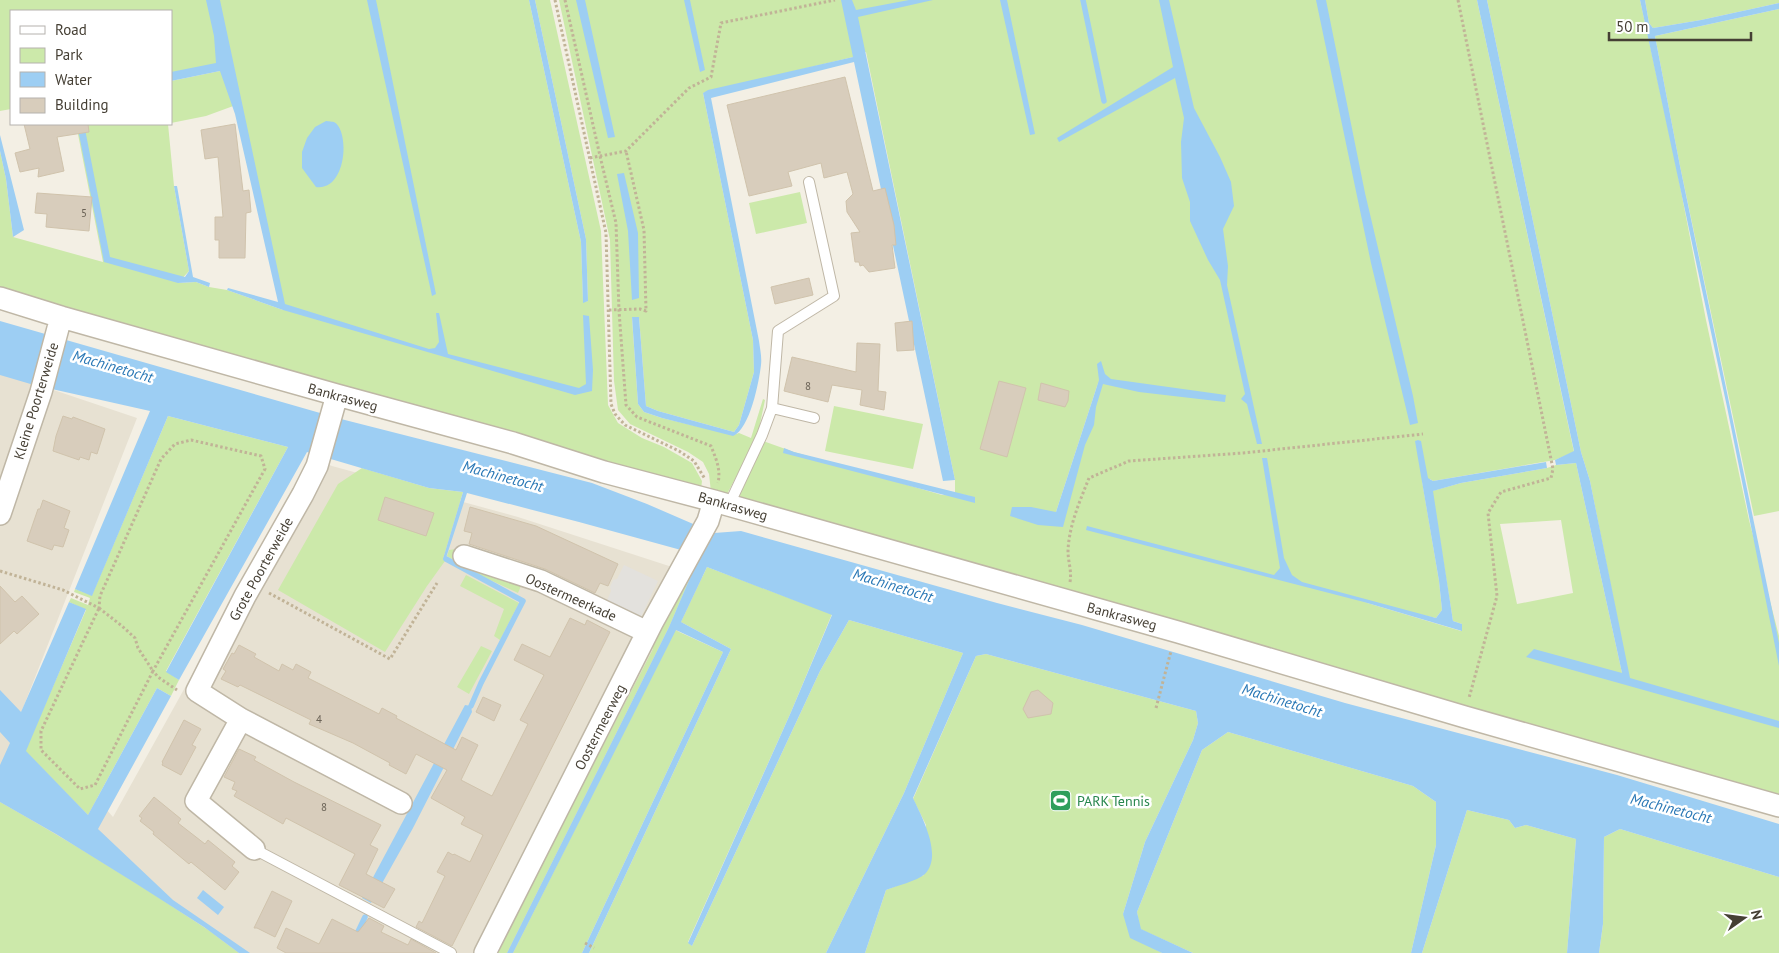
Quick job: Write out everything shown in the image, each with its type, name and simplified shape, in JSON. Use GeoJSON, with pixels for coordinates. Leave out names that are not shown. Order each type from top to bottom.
{"type":"FeatureCollection","features":[{"type":"Feature","properties":{"kind":"street","name":"Bankrasweg"},"geometry":{"type":"LineString","coordinates":[[0,298],[58,325],[335,404],[513,443],[604,472],[722,503],[1178,632],[1465,717],[1779,806]]}},
{"type":"Feature","properties":{"kind":"street","name":"Kleine Poorterweide"},"geometry":{"type":"LineString","coordinates":[[0,514],[41,392],[58,325]]}},
{"type":"Feature","properties":{"kind":"street","name":"Grote Poorterweide"},"geometry":{"type":"LineString","coordinates":[[197,691],[252,583],[317,466],[335,404]]}},
{"type":"Feature","properties":{"kind":"street","name":"Oostermeerweg"},"geometry":{"type":"LineString","coordinates":[[485,953],[648,632],[708,521],[722,503]]}},
{"type":"Feature","properties":{"kind":"street","name":"Oostermeerkade"},"geometry":{"type":"LineString","coordinates":[[464,556],[541,581],[648,632]]}},
{"type":"Feature","properties":{"kind":"street"},"geometry":{"type":"LineString","coordinates":[[197,691],[241,720],[401,803]]}},
{"type":"Feature","properties":{"kind":"street"},"geometry":{"type":"LineString","coordinates":[[241,720],[196,801],[254,849]]}},
{"type":"Feature","properties":{"kind":"lane"},"geometry":{"type":"LineString","coordinates":[[722,503],[762,435],[772,408],[778,331],[834,296],[810,182]]}},
{"type":"Feature","properties":{"kind":"lane"},"geometry":{"type":"LineString","coordinates":[[772,408],[814,418]]}},
{"type":"Feature","properties":{"kind":"lane"},"geometry":{"type":"LineString","coordinates":[[254,849],[451,953]]}},
{"type":"Feature","properties":{"kind":"path"},"geometry":{"type":"LineString","coordinates":[[555,0],[606,234],[611,404],[615,414],[625,425],[679,450],[694,460],[722,503]]}},
{"type":"Feature","properties":{"kind":"path"},"geometry":{"type":"LineString","coordinates":[[565,0],[616,223],[619,311],[626,405],[637,416],[711,446],[720,474],[722,503]]}},
{"type":"Feature","properties":{"kind":"path"},"geometry":{"type":"LineString","coordinates":[[590,158],[626,151],[689,88],[711,77],[720,23],[835,0]]}},
{"type":"Feature","properties":{"kind":"path"},"geometry":{"type":"LineString","coordinates":[[1458,0],[1554,469],[1551,478],[1501,492],[1488,512],[1497,596],[1465,717]]}},
{"type":"Feature","properties":{"kind":"path"},"geometry":{"type":"LineString","coordinates":[[609,310],[640,309],[646,311],[644,230],[626,151]]}},
{"type":"Feature","properties":{"kind":"path"},"geometry":{"type":"LineString","coordinates":[[1067,601],[1072,574],[1068,553],[1070,529],[1089,478],[1129,461],[1252,452],[1423,434]]}},
{"type":"Feature","properties":{"kind":"path"},"geometry":{"type":"LineString","coordinates":[[191,440],[261,456],[265,468],[154,671],[95,785],[80,789],[42,750],[41,731],[100,608],[100,596],[161,459],[175,444],[191,440]]}},
{"type":"Feature","properties":{"kind":"path"},"geometry":{"type":"LineString","coordinates":[[0,571],[63,590],[100,608],[135,638],[138,648],[158,677],[180,692],[197,691]]}},
{"type":"Feature","properties":{"kind":"path"},"geometry":{"type":"LineString","coordinates":[[252,583],[390,659],[437,583]]}},
{"type":"Feature","properties":{"kind":"path"},"geometry":{"type":"LineString","coordinates":[[1156,708],[1172,646]]}},
{"type":"Feature","properties":{"kind":"path"},"geometry":{"type":"LineString","coordinates":[[585,943],[594,948]]}},
{"type":"Feature","properties":{"kind":"shaded area"},"geometry":{"type":"Polygon","coordinates":[[[0,372],[137,418],[21,713],[113,817],[312,459],[518,517],[706,578],[514,953],[0,953],[0,372]]]}},
{"type":"Feature","properties":{"kind":"shaded area"},"geometry":{"type":"Polygon","coordinates":[[[624,565],[658,581],[640,619],[606,603],[613,580],[617,579],[624,565]]]}},
{"type":"Feature","properties":{"kind":"green space"},"geometry":{"type":"Polygon","coordinates":[[[0,0],[529,0],[581,242],[583,302],[588,301],[586,239],[535,0],[550,0],[601,231],[608,405],[618,423],[642,438],[664,447],[692,463],[702,481],[701,489],[0,292],[0,151],[6,179],[13,237],[103,262],[76,125],[168,125],[174,186],[189,271],[178,283],[196,282],[209,287],[227,290],[283,310],[236,105],[206,116],[172,123],[172,81],[220,71],[232,58],[216,64],[172,73],[172,10],[10,10],[10,109],[0,111],[0,0]]]}},
{"type":"Feature","properties":{"kind":"green space"},"geometry":{"type":"Polygon","coordinates":[[[559,0],[1477,0],[1574,452],[1555,460],[1433,481],[1430,479],[1422,481],[1442,610],[1436,618],[1364,602],[1461,631],[1462,624],[1453,621],[1432,491],[1461,483],[1576,463],[1622,673],[1629,678],[1590,481],[1581,452],[1487,0],[1640,0],[1749,520],[1779,636],[1779,798],[738,498],[763,441],[794,452],[942,495],[970,496],[955,493],[955,480],[866,52],[853,57],[703,93],[753,340],[754,372],[739,425],[734,432],[646,406],[639,317],[632,318],[638,404],[644,412],[733,435],[739,433],[751,438],[763,399],[765,400],[757,438],[727,494],[711,492],[709,474],[703,462],[688,452],[630,424],[618,410],[614,381],[610,240],[559,0]],[[1099,380],[1056,512],[1062,521],[1099,380]],[[1561,520],[1500,524],[1517,604],[1573,593],[1561,520]]]}},
{"type":"Feature","properties":{"kind":"green space"},"geometry":{"type":"Polygon","coordinates":[[[1645,0],[1779,0],[1779,3],[1653,28],[1649,23],[1645,0]]]}},
{"type":"Feature","properties":{"kind":"green space"},"geometry":{"type":"Polygon","coordinates":[[[1779,9],[1779,511],[1754,516],[1680,166],[1655,36],[1779,9]]]}},
{"type":"Feature","properties":{"kind":"green space"},"geometry":{"type":"Polygon","coordinates":[[[800,192],[807,223],[756,234],[749,203],[800,192]]]}},
{"type":"Feature","properties":{"kind":"green space"},"geometry":{"type":"Polygon","coordinates":[[[834,406],[923,424],[913,469],[825,451],[834,406]]]}},
{"type":"Feature","properties":{"kind":"green space"},"geometry":{"type":"Polygon","coordinates":[[[168,416],[288,447],[166,671],[179,680],[171,696],[157,688],[88,815],[25,751],[86,610],[69,602],[71,598],[88,605],[90,598],[74,592],[75,589],[92,595],[168,416]]]}},
{"type":"Feature","properties":{"kind":"green space"},"geometry":{"type":"Polygon","coordinates":[[[362,468],[429,488],[463,492],[443,559],[445,561],[385,652],[278,590],[338,484],[362,468]]]}},
{"type":"Feature","properties":{"kind":"green space"},"geometry":{"type":"Polygon","coordinates":[[[457,549],[524,579],[518,593],[475,573],[447,556],[449,550],[457,549]]]}},
{"type":"Feature","properties":{"kind":"green space"},"geometry":{"type":"Polygon","coordinates":[[[699,557],[669,627],[507,953],[498,953],[509,931],[507,924],[529,889],[653,649],[649,641],[699,557]]]}},
{"type":"Feature","properties":{"kind":"green space"},"geometry":{"type":"Polygon","coordinates":[[[707,567],[832,614],[791,712],[688,942],[692,946],[820,671],[849,620],[963,653],[904,793],[826,953],[589,953],[731,649],[681,622],[707,567]]]}},
{"type":"Feature","properties":{"kind":"green space"},"geometry":{"type":"Polygon","coordinates":[[[466,575],[519,603],[500,640],[494,636],[504,609],[460,586],[466,575]]]}},
{"type":"Feature","properties":{"kind":"green space"},"geometry":{"type":"Polygon","coordinates":[[[675,630],[723,652],[582,953],[513,953],[675,630]]]}},
{"type":"Feature","properties":{"kind":"green space"},"geometry":{"type":"Polygon","coordinates":[[[481,646],[492,651],[469,694],[457,687],[481,646]]]}},
{"type":"Feature","properties":{"kind":"green space"},"geometry":{"type":"Polygon","coordinates":[[[986,654],[1196,711],[1198,723],[1193,740],[1145,842],[1123,914],[1151,947],[1162,953],[865,953],[886,890],[924,875],[926,825],[913,799],[976,656],[986,654]]]}},
{"type":"Feature","properties":{"kind":"green space"},"geometry":{"type":"Polygon","coordinates":[[[1228,732],[1413,786],[1436,802],[1436,845],[1411,953],[1193,953],[1140,929],[1137,912],[1202,750],[1228,732]]]}},
{"type":"Feature","properties":{"kind":"green space"},"geometry":{"type":"Polygon","coordinates":[[[0,802],[127,878],[207,929],[239,953],[0,953],[0,802]]]}},
{"type":"Feature","properties":{"kind":"green space"},"geometry":{"type":"Polygon","coordinates":[[[1467,810],[1509,820],[1515,828],[1526,825],[1576,839],[1567,953],[1422,953],[1467,810]]]}},
{"type":"Feature","properties":{"kind":"green space"},"geometry":{"type":"Polygon","coordinates":[[[1620,829],[1779,877],[1779,953],[1599,953],[1603,924],[1604,837],[1620,829]]]}},
{"type":"Feature","properties":{"kind":"water"},"geometry":{"type":"Polygon","coordinates":[[[206,0],[220,0],[285,304],[429,349],[435,348],[439,342],[436,313],[439,313],[448,354],[579,388],[586,384],[583,315],[589,316],[593,370],[592,391],[575,395],[283,310],[227,290],[228,288],[278,302],[235,114],[220,71],[172,81],[172,72],[216,63],[214,36],[206,0]]]}},
{"type":"Feature","properties":{"kind":"water"},"geometry":{"type":"Polygon","coordinates":[[[367,0],[376,0],[436,294],[432,296],[367,0]]]}},
{"type":"Feature","properties":{"kind":"water"},"geometry":{"type":"Polygon","coordinates":[[[529,0],[535,0],[586,239],[588,301],[583,303],[581,242],[529,0]]]}},
{"type":"Feature","properties":{"kind":"water"},"geometry":{"type":"Polygon","coordinates":[[[576,0],[585,0],[615,137],[608,138],[576,0]]]}},
{"type":"Feature","properties":{"kind":"water"},"geometry":{"type":"Polygon","coordinates":[[[684,0],[690,0],[705,70],[700,72],[684,0]]]}},
{"type":"Feature","properties":{"kind":"water"},"geometry":{"type":"Polygon","coordinates":[[[841,0],[852,0],[856,10],[909,0],[933,0],[858,17],[955,480],[943,481],[854,62],[711,98],[759,341],[761,362],[756,393],[749,415],[739,432],[733,436],[644,412],[638,404],[632,317],[639,317],[646,406],[734,432],[739,425],[754,372],[753,340],[703,93],[708,90],[853,57],[841,0]]]}},
{"type":"Feature","properties":{"kind":"water"},"geometry":{"type":"Polygon","coordinates":[[[1000,0],[1007,0],[1035,134],[1030,135],[1000,0]]]}},
{"type":"Feature","properties":{"kind":"water"},"geometry":{"type":"Polygon","coordinates":[[[1159,0],[1169,0],[1194,108],[1231,182],[1234,206],[1223,229],[1228,266],[1227,285],[1262,444],[1257,444],[1247,404],[1241,399],[1245,394],[1220,280],[1208,260],[1190,221],[1190,202],[1182,178],[1181,142],[1184,118],[1175,78],[1059,142],[1057,138],[1173,67],[1159,0]]]}},
{"type":"Feature","properties":{"kind":"water"},"geometry":{"type":"Polygon","coordinates":[[[1316,0],[1326,0],[1365,193],[1413,396],[1418,423],[1410,425],[1371,263],[1316,0]]]}},
{"type":"Feature","properties":{"kind":"water"},"geometry":{"type":"Polygon","coordinates":[[[1477,0],[1487,0],[1581,452],[1590,481],[1630,678],[1779,721],[1779,728],[1526,657],[1534,649],[1622,673],[1576,463],[1556,465],[1555,460],[1574,451],[1477,0]]]}},
{"type":"Feature","properties":{"kind":"water"},"geometry":{"type":"Polygon","coordinates":[[[1640,0],[1645,0],[1649,23],[1653,28],[1779,3],[1779,9],[1655,36],[1680,166],[1779,643],[1779,666],[1727,407],[1640,0]]]}},
{"type":"Feature","properties":{"kind":"water"},"geometry":{"type":"Polygon","coordinates":[[[326,121],[334,122],[339,127],[344,147],[343,159],[340,170],[334,180],[326,186],[316,187],[302,168],[302,152],[307,138],[315,127],[326,121]]]}},
{"type":"Feature","properties":{"kind":"water"},"geometry":{"type":"Polygon","coordinates":[[[77,125],[84,125],[110,257],[185,277],[189,271],[174,186],[177,186],[193,277],[210,283],[209,287],[196,282],[178,283],[104,262],[77,125]]]}},
{"type":"Feature","properties":{"kind":"water"},"geometry":{"type":"Polygon","coordinates":[[[0,135],[24,230],[13,237],[6,179],[0,151],[0,135]]]}},
{"type":"Feature","properties":{"kind":"water"},"geometry":{"type":"Polygon","coordinates":[[[624,173],[638,233],[639,298],[632,300],[628,231],[617,174],[624,173]]]}},
{"type":"Feature","properties":{"kind":"water","name":"Machinetocht"},"geometry":{"type":"Polygon","coordinates":[[[0,321],[341,419],[592,483],[714,533],[741,531],[1082,625],[1345,703],[1617,775],[1779,824],[1779,877],[1620,829],[1604,837],[1603,924],[1599,953],[1567,953],[1576,839],[1526,825],[1515,828],[1509,820],[1467,810],[1422,953],[1411,953],[1436,845],[1436,802],[1413,786],[1228,732],[1202,750],[1137,912],[1141,929],[1193,953],[1162,953],[1130,938],[1123,914],[1145,842],[1193,740],[1198,723],[1196,711],[986,654],[976,656],[913,798],[929,836],[932,857],[930,866],[921,877],[886,890],[865,953],[826,953],[904,793],[963,653],[849,620],[820,671],[692,946],[688,943],[832,615],[707,567],[681,622],[731,649],[589,953],[582,953],[723,652],[676,630],[513,953],[507,953],[669,627],[699,557],[681,550],[467,493],[445,561],[443,559],[463,492],[429,488],[307,452],[179,680],[166,672],[288,447],[168,416],[92,596],[75,589],[150,411],[34,385],[0,375],[0,321]]]}},
{"type":"Feature","properties":{"kind":"water"},"geometry":{"type":"Polygon","coordinates":[[[1101,361],[1105,374],[1111,379],[1226,395],[1225,402],[1139,392],[1103,384],[1096,407],[1094,425],[1085,445],[1063,527],[1038,525],[1010,516],[1012,507],[1031,507],[1056,512],[1099,380],[1097,364],[1101,361]]]}},
{"type":"Feature","properties":{"kind":"water"},"geometry":{"type":"Polygon","coordinates":[[[1415,441],[1421,441],[1428,478],[1433,481],[1546,462],[1547,468],[1461,483],[1433,491],[1453,621],[1462,624],[1462,631],[1364,602],[1086,530],[1087,526],[1274,575],[1280,568],[1262,458],[1267,458],[1284,558],[1292,575],[1302,582],[1436,618],[1442,610],[1439,581],[1415,441]]]}},
{"type":"Feature","properties":{"kind":"water"},"geometry":{"type":"Polygon","coordinates":[[[784,448],[975,497],[975,503],[783,453],[784,448]]]}},
{"type":"Feature","properties":{"kind":"water"},"geometry":{"type":"Polygon","coordinates":[[[69,602],[86,609],[26,751],[88,815],[157,688],[171,696],[98,829],[173,900],[250,953],[239,953],[204,927],[135,883],[0,802],[0,765],[10,743],[0,732],[0,690],[21,712],[69,602]]]}},
{"type":"Feature","properties":{"kind":"water"},"geometry":{"type":"Polygon","coordinates":[[[465,705],[471,706],[472,712],[413,828],[371,903],[362,898],[465,705]]]}},
{"type":"Feature","properties":{"kind":"water"},"geometry":{"type":"Polygon","coordinates":[[[203,890],[224,907],[218,915],[197,898],[203,890]]]}},
{"type":"Feature","properties":{"kind":"building"},"geometry":{"type":"Polygon","coordinates":[[[845,77],[873,191],[885,188],[894,225],[896,245],[892,245],[895,268],[869,272],[863,265],[860,266],[859,262],[855,262],[851,233],[860,232],[847,212],[846,201],[853,194],[847,172],[824,178],[821,163],[788,172],[792,186],[749,196],[727,105],[845,77]]]}},
{"type":"Feature","properties":{"kind":"building"},"geometry":{"type":"Polygon","coordinates":[[[235,124],[243,191],[249,190],[251,212],[246,213],[245,258],[219,258],[219,240],[215,240],[215,217],[223,217],[218,157],[205,159],[201,130],[235,124]]]}},
{"type":"Feature","properties":{"kind":"building"},"geometry":{"type":"Polygon","coordinates":[[[24,125],[88,125],[89,132],[57,137],[64,171],[38,177],[39,168],[20,172],[15,153],[30,149],[24,125]]]}},
{"type":"Feature","properties":{"kind":"building"},"geometry":{"type":"Polygon","coordinates":[[[37,193],[92,197],[89,231],[46,227],[47,214],[35,213],[37,193]]]}},
{"type":"Feature","properties":{"kind":"building"},"geometry":{"type":"Polygon","coordinates":[[[809,278],[813,295],[775,304],[771,287],[809,278]]]}},
{"type":"Feature","properties":{"kind":"building"},"geometry":{"type":"Polygon","coordinates":[[[912,321],[914,350],[897,351],[895,323],[912,321]]]}},
{"type":"Feature","properties":{"kind":"building"},"geometry":{"type":"Polygon","coordinates":[[[857,343],[880,344],[878,391],[886,392],[884,410],[860,405],[862,390],[832,385],[828,402],[784,391],[792,357],[856,372],[857,343]]]}},
{"type":"Feature","properties":{"kind":"building"},"geometry":{"type":"Polygon","coordinates":[[[999,381],[1026,388],[1007,457],[980,449],[999,381]]]}},
{"type":"Feature","properties":{"kind":"building"},"geometry":{"type":"Polygon","coordinates":[[[1041,383],[1069,391],[1065,407],[1038,400],[1041,383]]]}},
{"type":"Feature","properties":{"kind":"building"},"geometry":{"type":"Polygon","coordinates":[[[63,416],[72,419],[73,417],[105,429],[97,454],[91,452],[89,460],[80,457],[79,460],[53,451],[63,416]]]}},
{"type":"Feature","properties":{"kind":"building"},"geometry":{"type":"Polygon","coordinates":[[[385,497],[434,513],[426,536],[378,520],[385,497]]]}},
{"type":"Feature","properties":{"kind":"building"},"geometry":{"type":"Polygon","coordinates":[[[43,500],[70,511],[64,528],[69,530],[63,547],[54,545],[52,550],[27,541],[43,500]]]}},
{"type":"Feature","properties":{"kind":"building"},"geometry":{"type":"Polygon","coordinates":[[[470,507],[536,526],[618,564],[608,586],[600,583],[595,593],[545,569],[469,544],[472,533],[464,531],[470,507]]]}},
{"type":"Feature","properties":{"kind":"building"},"geometry":{"type":"Polygon","coordinates":[[[0,586],[15,602],[22,596],[39,614],[17,634],[14,631],[0,644],[0,586]]]}},
{"type":"Feature","properties":{"kind":"building"},"geometry":{"type":"Polygon","coordinates":[[[570,618],[585,625],[587,620],[610,632],[452,946],[416,927],[419,921],[422,923],[445,876],[437,872],[448,852],[470,862],[483,835],[461,824],[465,817],[431,798],[447,770],[416,754],[406,774],[353,743],[309,724],[311,720],[240,685],[238,687],[221,679],[226,671],[223,669],[239,645],[256,654],[254,657],[279,671],[282,664],[293,670],[296,664],[311,672],[308,678],[379,714],[382,708],[397,716],[396,718],[456,750],[462,737],[478,745],[461,780],[492,796],[528,724],[520,720],[544,675],[514,660],[522,644],[550,657],[570,618]]]}},
{"type":"Feature","properties":{"kind":"building"},"geometry":{"type":"Polygon","coordinates":[[[1038,690],[1053,703],[1051,714],[1028,718],[1023,709],[1031,692],[1038,690]]]}},
{"type":"Feature","properties":{"kind":"building"},"geometry":{"type":"Polygon","coordinates":[[[483,697],[501,705],[494,721],[476,712],[483,697]]]}},
{"type":"Feature","properties":{"kind":"building"},"geometry":{"type":"Polygon","coordinates":[[[184,720],[201,729],[192,745],[196,747],[181,775],[162,765],[162,762],[184,720]]]}},
{"type":"Feature","properties":{"kind":"building"},"geometry":{"type":"Polygon","coordinates":[[[239,749],[256,757],[254,760],[294,782],[381,825],[370,845],[378,849],[366,874],[395,889],[384,908],[339,885],[355,854],[286,818],[283,824],[234,796],[237,791],[232,789],[235,782],[224,777],[239,749]]]}},
{"type":"Feature","properties":{"kind":"building"},"geometry":{"type":"Polygon","coordinates":[[[154,797],[181,819],[178,823],[205,844],[208,840],[235,862],[232,866],[239,872],[225,890],[191,862],[189,864],[140,821],[142,818],[139,816],[154,797]]]}},
{"type":"Feature","properties":{"kind":"building"},"geometry":{"type":"Polygon","coordinates":[[[272,891],[292,901],[275,937],[254,928],[272,891]]]}},
{"type":"Feature","properties":{"kind":"building"},"geometry":{"type":"Polygon","coordinates":[[[369,918],[384,926],[381,932],[408,945],[411,939],[436,953],[286,953],[277,948],[286,928],[319,944],[332,919],[358,932],[369,918]]]}},
{"type":"Feature","properties":{"kind":"waterway"},"geometry":{"type":"LineString","coordinates":[[1083,0],[1104,101]]}},
{"type":"Feature","properties":{"kind":"waterway"},"geometry":{"type":"LineString","coordinates":[[446,559],[523,601],[471,706]]}},
{"type":"Feature","properties":{"kind":"waterway"},"geometry":{"type":"LineString","coordinates":[[355,938],[365,917]]}},
{"type":"Feature","properties":{"kind":"place","name":"PARK Tennis"},"geometry":{"type":"Point","coordinates":[1061,801]}}]}
